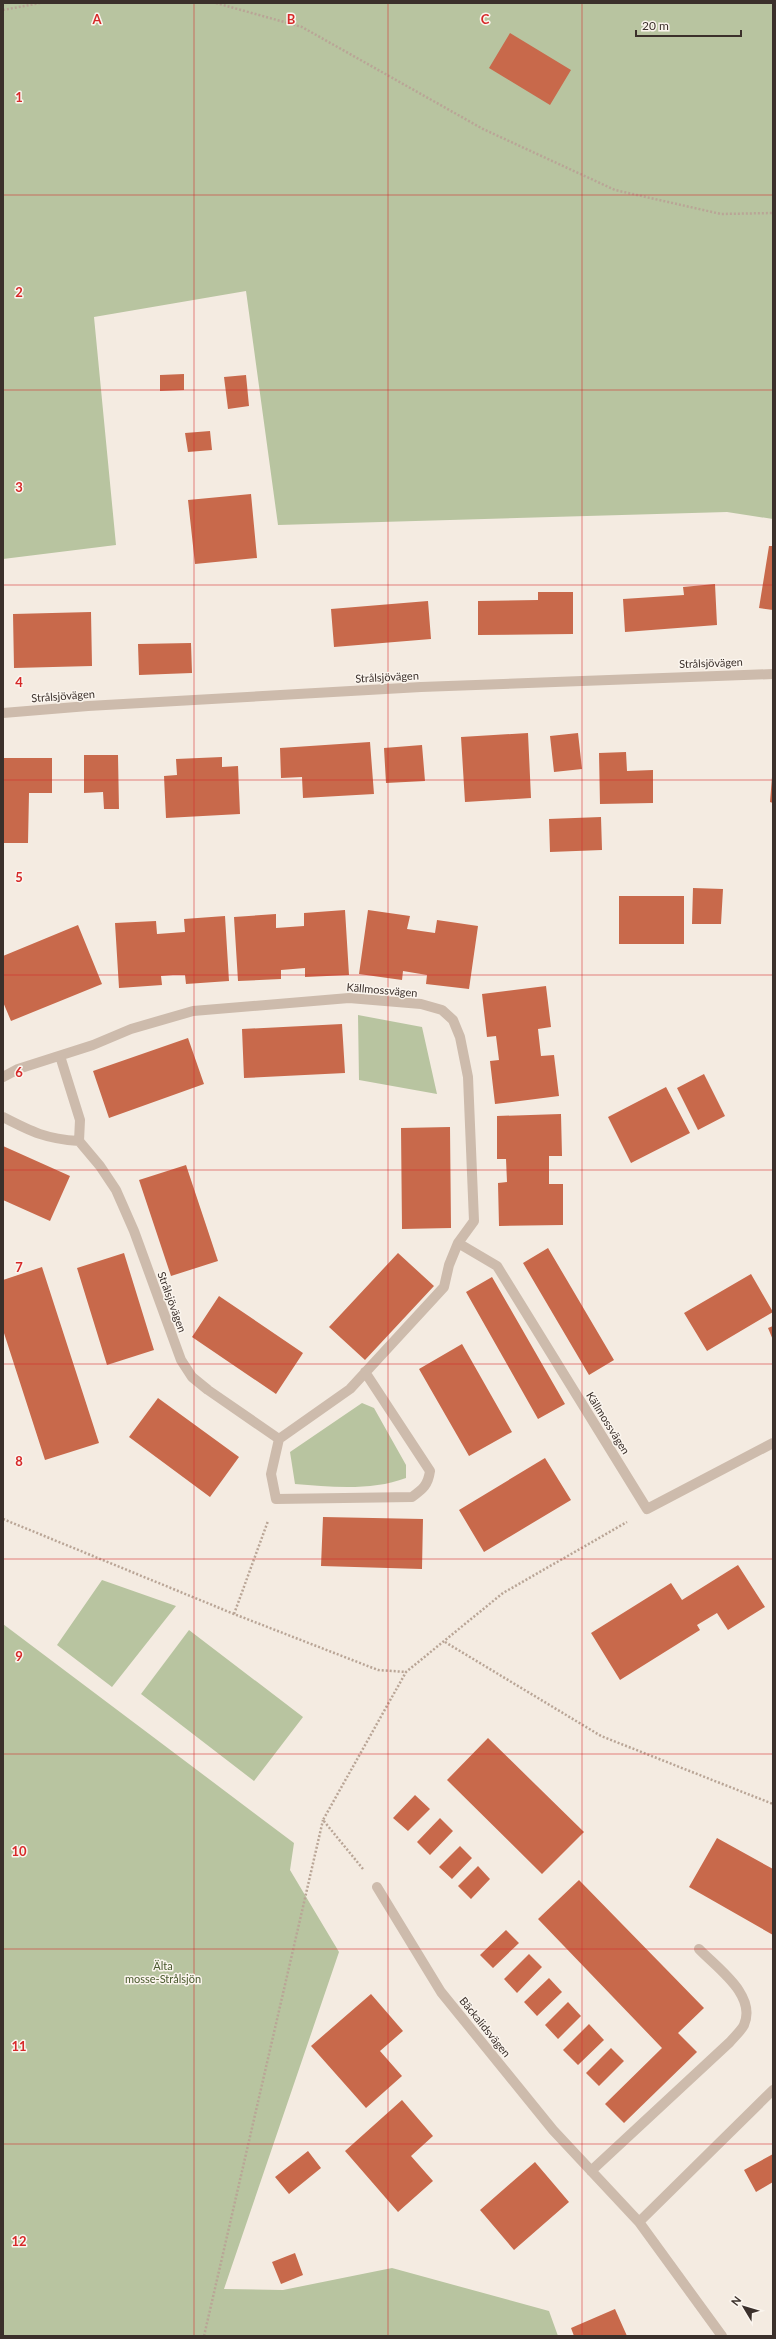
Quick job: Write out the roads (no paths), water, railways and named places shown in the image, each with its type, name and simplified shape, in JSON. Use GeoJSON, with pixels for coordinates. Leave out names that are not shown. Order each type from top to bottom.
{"type":"FeatureCollection","features":[{"type":"Feature","properties":{"kind":"street","name":"Strålsjövägen"},"geometry":{"type":"LineString","coordinates":[[3,713],[88,706],[413,688],[773,674]]}},
{"type":"Feature","properties":{"kind":"street","name":"Källmossvägen"},"geometry":{"type":"LineString","coordinates":[[60,1056],[131,1029],[193,1011],[349,998],[421,1004],[442,1010],[453,1020],[460,1037],[468,1077],[474,1221],[458,1243],[449,1265],[444,1286],[350,1390],[279,1439]]}},
{"type":"Feature","properties":{"kind":"street"},"geometry":{"type":"LineString","coordinates":[[3,1076],[18,1069],[60,1056],[80,1120],[79,1141],[58,1140],[36,1135],[3,1117]]}},
{"type":"Feature","properties":{"kind":"street","name":"Strålsjövägen"},"geometry":{"type":"LineString","coordinates":[[79,1141],[100,1166],[116,1190],[134,1231],[181,1360],[192,1377],[208,1390],[279,1439]]}},
{"type":"Feature","properties":{"kind":"street","name":"Källmossvägen"},"geometry":{"type":"LineString","coordinates":[[458,1243],[498,1266],[647,1509],[773,1443]]}},
{"type":"Feature","properties":{"kind":"street"},"geometry":{"type":"LineString","coordinates":[[279,1439],[271,1474],[276,1499],[412,1497],[424,1489],[429,1482],[430,1471],[365,1372]]}},
{"type":"Feature","properties":{"kind":"street","name":"Bäckalidsvägen"},"geometry":{"type":"LineString","coordinates":[[377,1886],[441,1992],[553,2130],[639,2222],[722,2336]]}},
{"type":"Feature","properties":{"kind":"street"},"geometry":{"type":"LineString","coordinates":[[591,2171],[730,2042],[744,2025],[746,2005],[740,1990],[699,1949]]}},
{"type":"Feature","properties":{"kind":"street"},"geometry":{"type":"LineString","coordinates":[[639,2222],[773,2090]]}},
{"type":"Feature","properties":{"kind":"park label","name":"Älta mosse-Strålsjön"},"geometry":{"type":"Point","coordinates":[163,1972]}}]}
